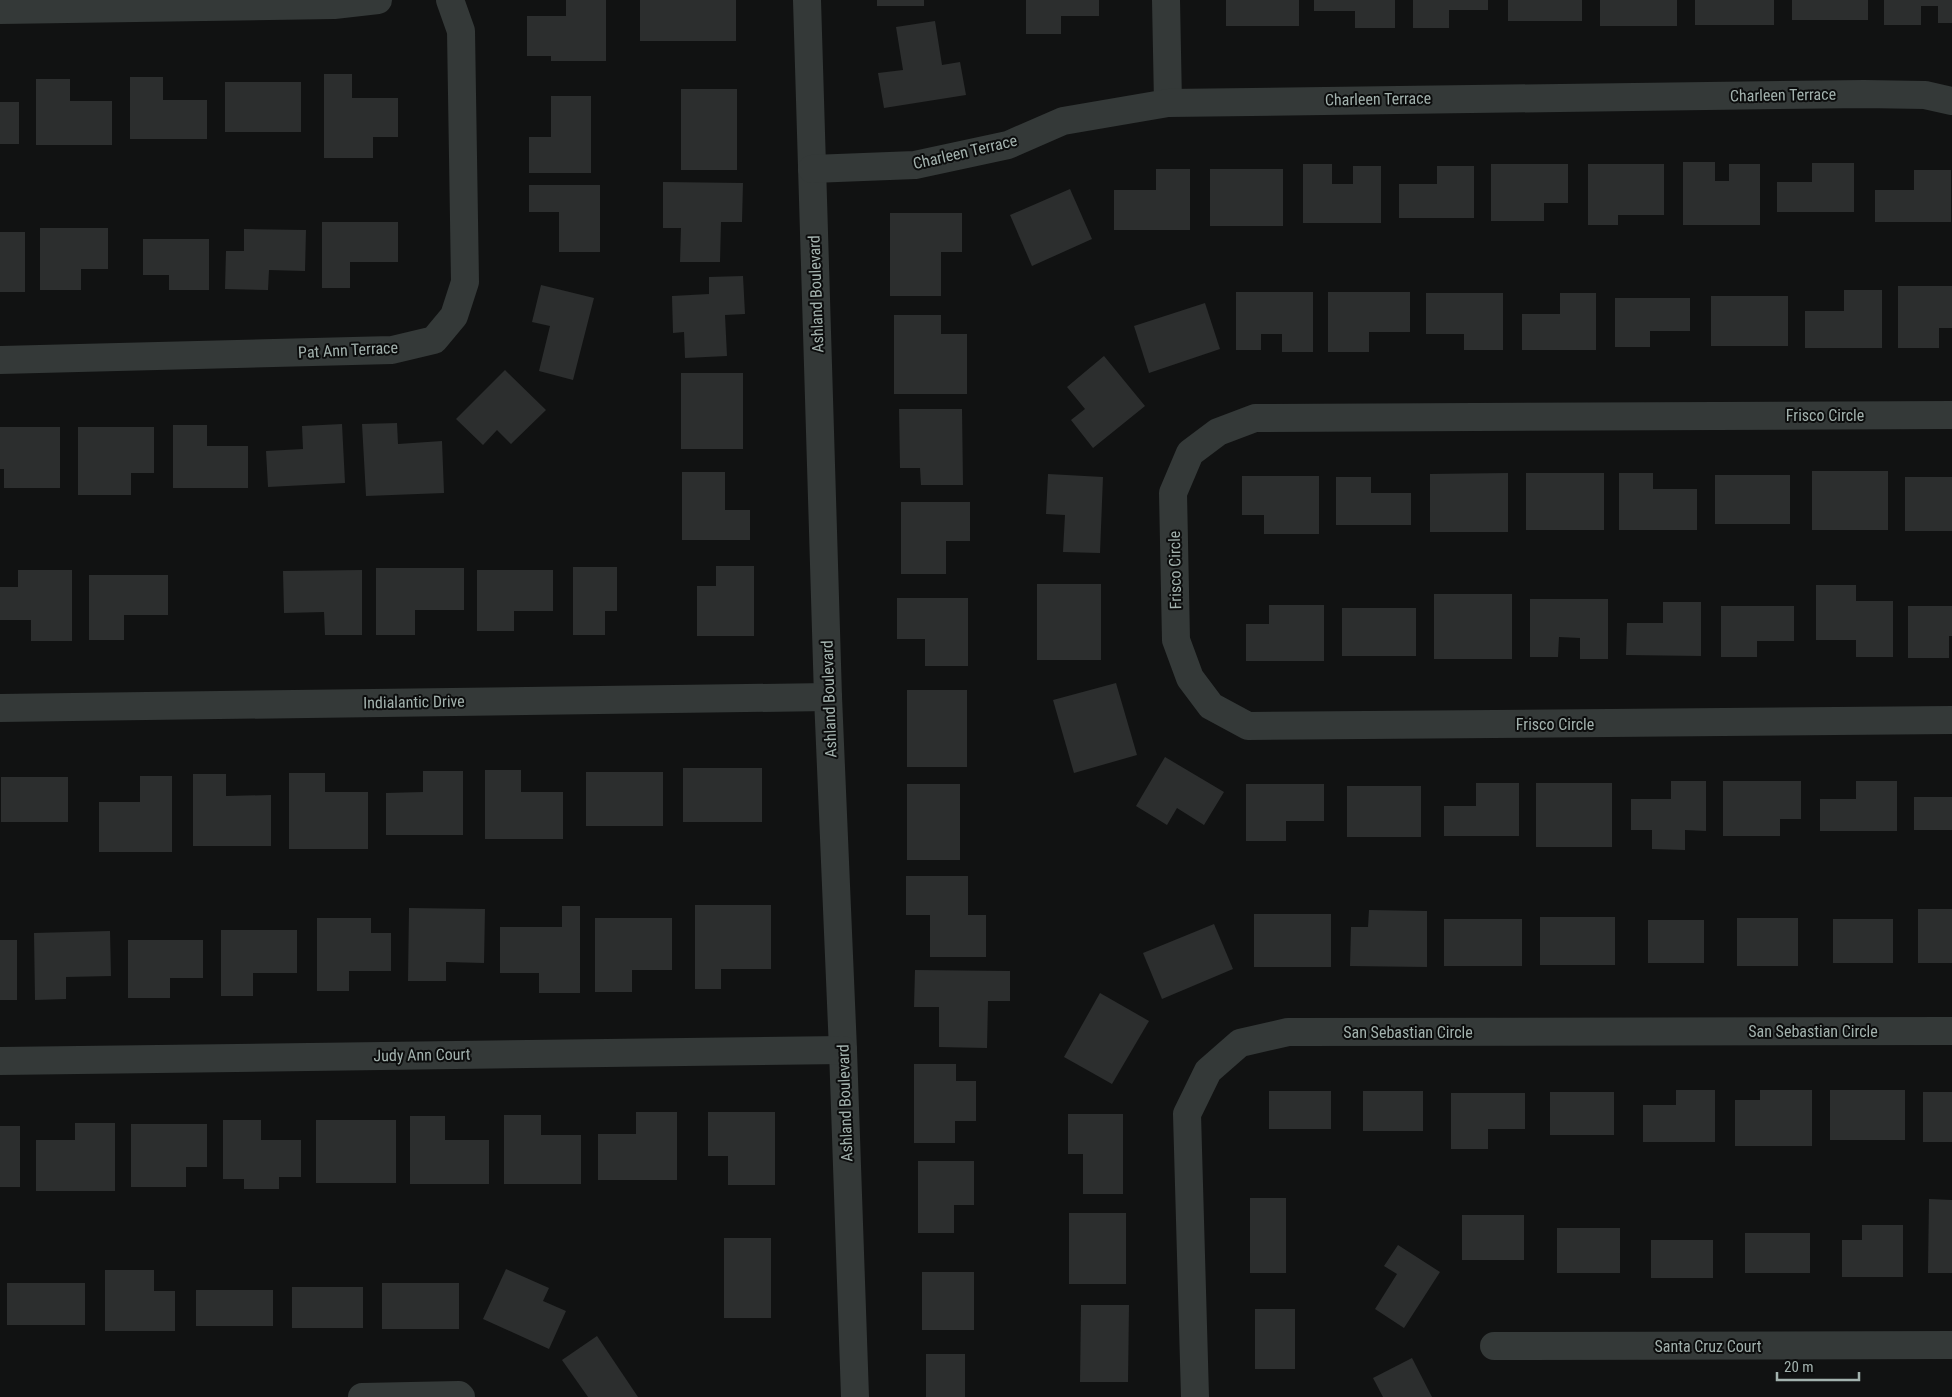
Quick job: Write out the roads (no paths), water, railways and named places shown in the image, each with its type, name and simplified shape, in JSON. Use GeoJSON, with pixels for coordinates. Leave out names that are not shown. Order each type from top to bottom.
{"type":"FeatureCollection","features":[{"type":"Feature","properties":{"kind":"street"},"geometry":{"type":"LineString","coordinates":[[0,10],[334,5],[378,0]]}},
{"type":"Feature","properties":{"kind":"street","name":"Pat Ann Terrace"},"geometry":{"type":"LineString","coordinates":[[0,360],[392,350],[434,340],[454,316],[464,282],[461,31],[450,0]]}},
{"type":"Feature","properties":{"kind":"street","name":"Ashland Boulevard"},"geometry":{"type":"LineString","coordinates":[[807,0],[828,697],[844,1050],[855,1397]]}},
{"type":"Feature","properties":{"kind":"street"},"geometry":{"type":"LineString","coordinates":[[1166,0],[1168,103]]}},
{"type":"Feature","properties":{"kind":"street","name":"Charleen Terrace"},"geometry":{"type":"LineString","coordinates":[[812,168],[915,165],[1008,145],[1063,121],[1168,103],[1864,94],[1925,95],[1952,101]]}},
{"type":"Feature","properties":{"kind":"street","name":"Frisco Circle"},"geometry":{"type":"LineString","coordinates":[[1952,415],[1255,418],[1218,432],[1190,453],[1173,493],[1176,640],[1190,678],[1211,706],[1248,726],[1952,720]]}},
{"type":"Feature","properties":{"kind":"street","name":"Indialantic Drive"},"geometry":{"type":"LineString","coordinates":[[0,708],[828,697]]}},
{"type":"Feature","properties":{"kind":"street","name":"San Sebastian Circle"},"geometry":{"type":"LineString","coordinates":[[1195,1397],[1187,1114],[1208,1071],[1240,1043],[1288,1032],[1952,1031]]}},
{"type":"Feature","properties":{"kind":"street","name":"Judy Ann Court"},"geometry":{"type":"LineString","coordinates":[[0,1061],[844,1050]]}},
{"type":"Feature","properties":{"kind":"street","name":"Santa Cruz Court"},"geometry":{"type":"LineString","coordinates":[[1494,1346],[1952,1345]]}},
{"type":"Feature","properties":{"kind":"street"},"geometry":{"type":"LineString","coordinates":[[362,1397],[460,1396]]}}]}
